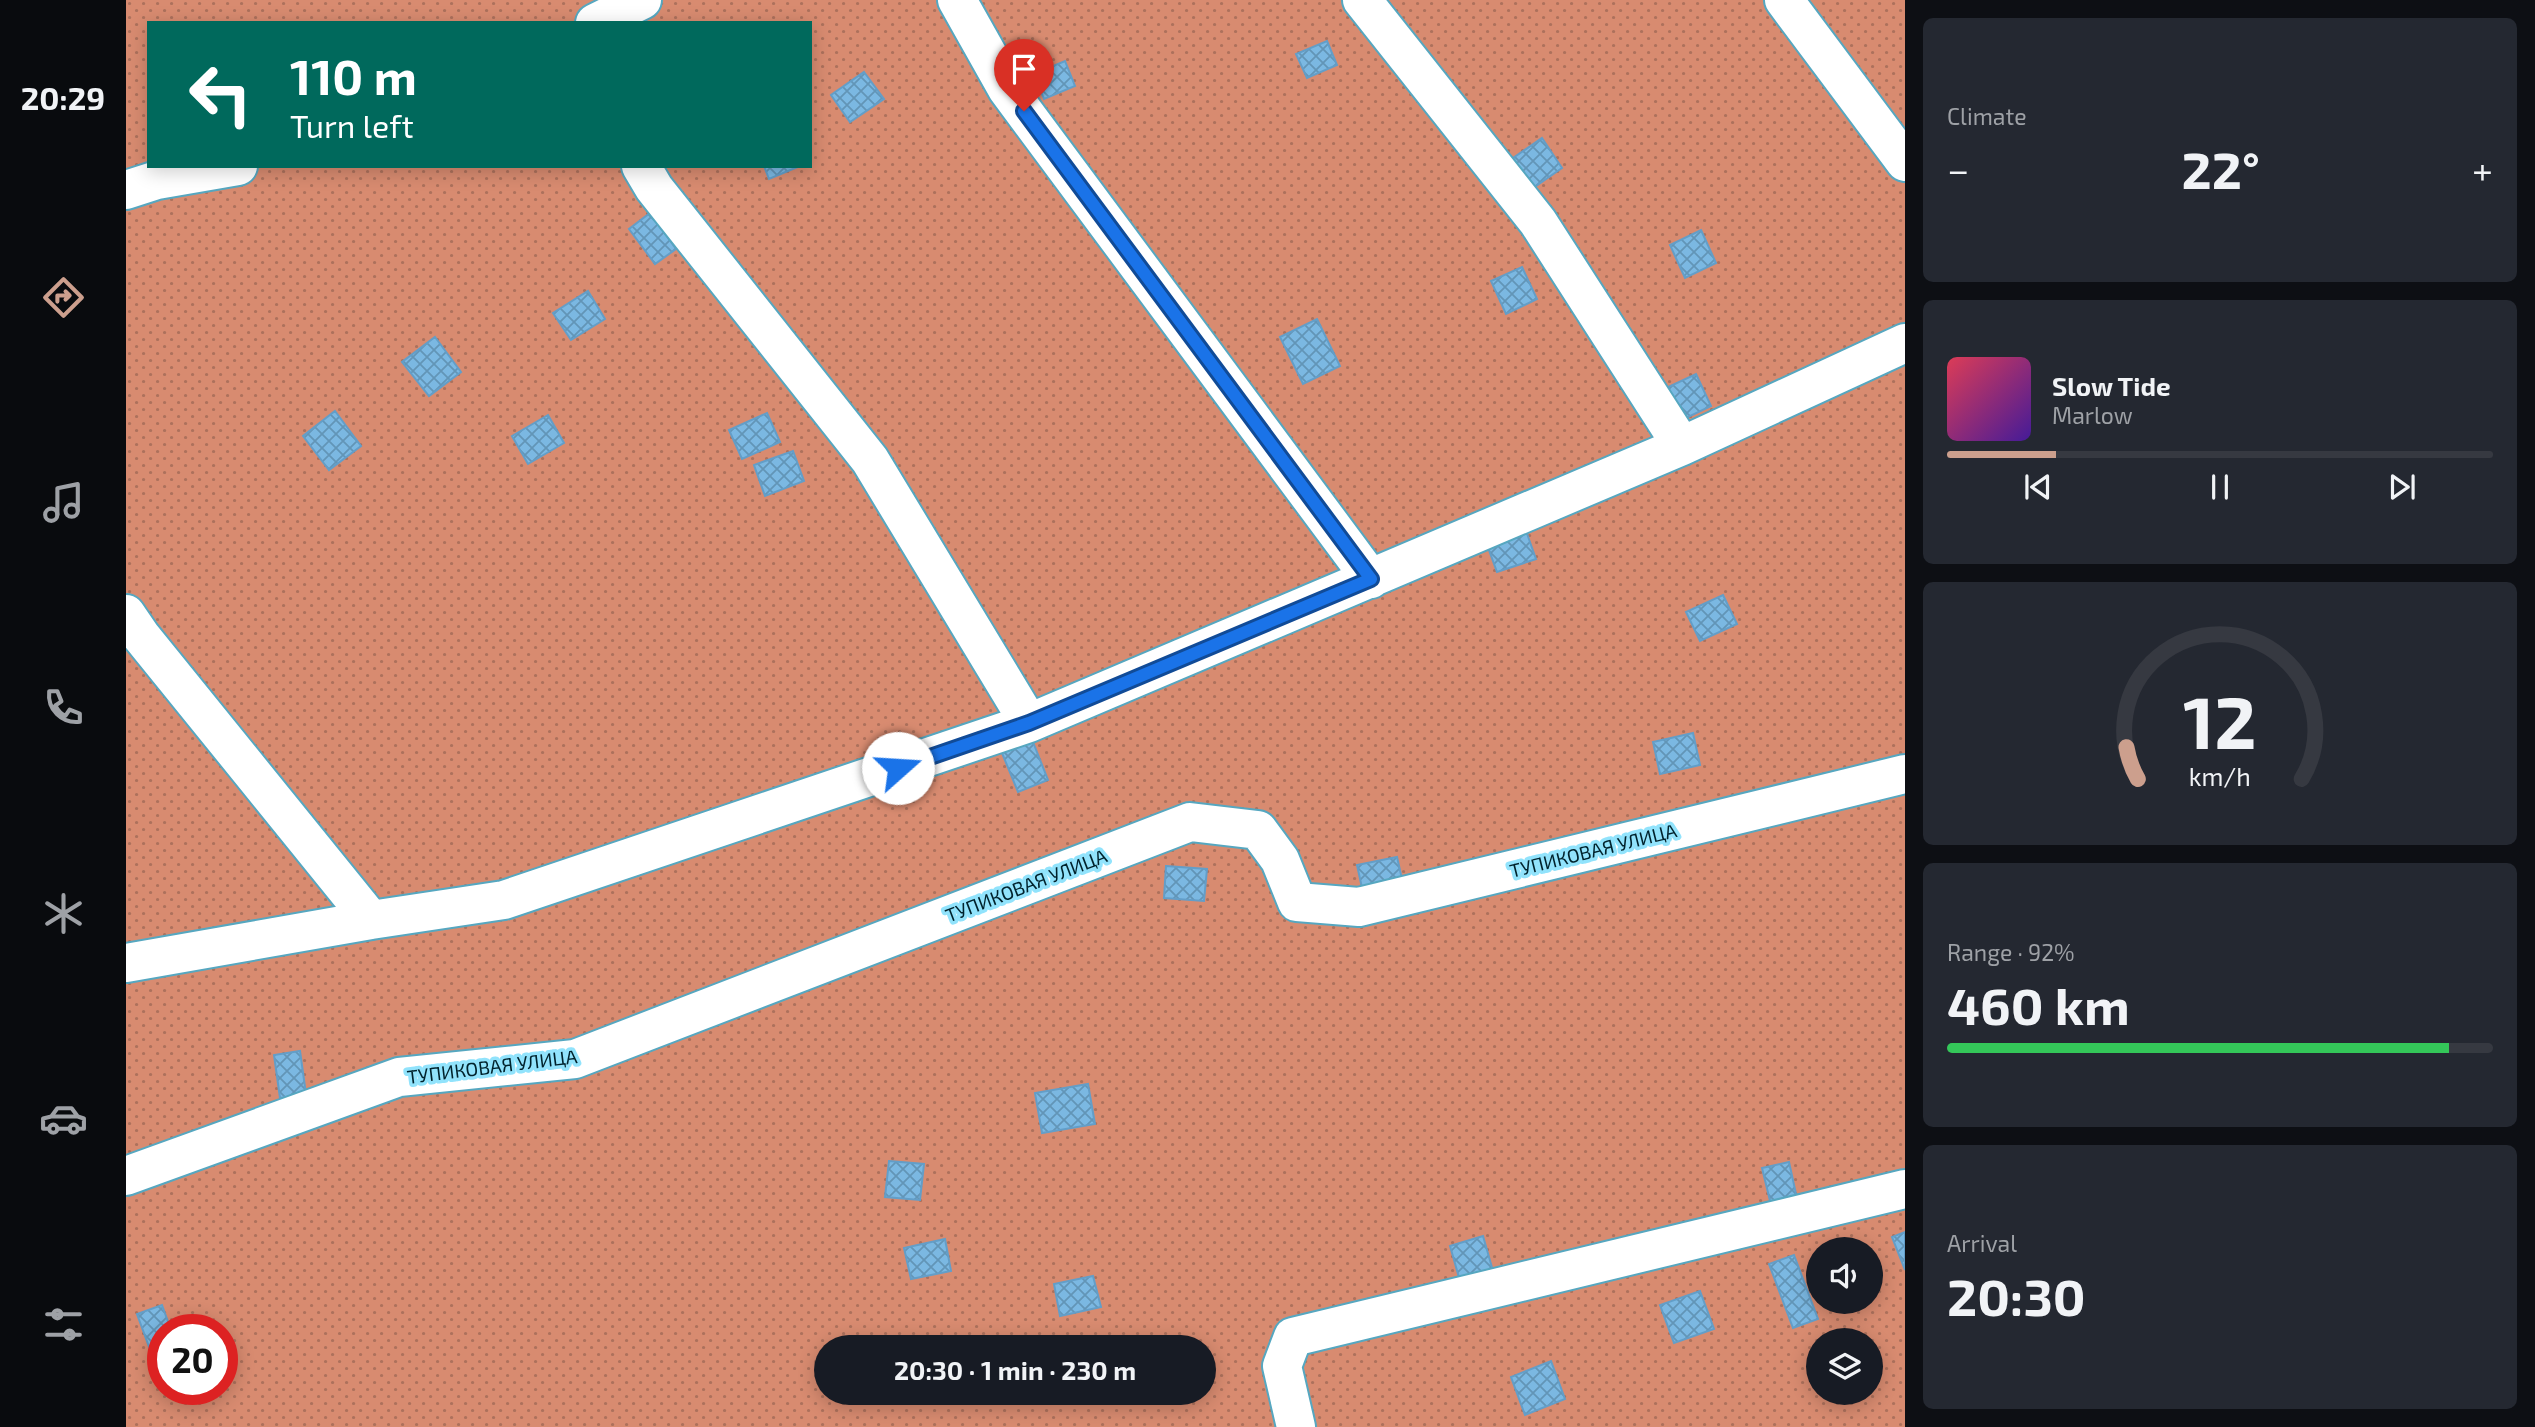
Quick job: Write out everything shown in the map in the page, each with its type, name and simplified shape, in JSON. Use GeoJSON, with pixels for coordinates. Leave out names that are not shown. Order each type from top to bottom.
{"type":"FeatureCollection","features":[{"type":"Feature","properties":{"kind":"lane"},"geometry":{"type":"LineString","coordinates":[[599,21],[642,0]]}},
{"type":"Feature","properties":{"kind":"lane"},"geometry":{"type":"LineString","coordinates":[[957,0],[1007,89],[1371,579]]}},
{"type":"Feature","properties":{"kind":"lane"},"geometry":{"type":"LineString","coordinates":[[1362,0],[1538,222],[1682,446]]}},
{"type":"Feature","properties":{"kind":"lane"},"geometry":{"type":"LineString","coordinates":[[1784,0],[1905,162]]}},
{"type":"Feature","properties":{"kind":"lane"},"geometry":{"type":"LineString","coordinates":[[126,190],[156,180],[226,168]]}},
{"type":"Feature","properties":{"kind":"lane"},"geometry":{"type":"LineString","coordinates":[[642,168],[663,199],[870,460],[1029,723]]}},
{"type":"Feature","properties":{"kind":"lane"},"geometry":{"type":"LineString","coordinates":[[126,963],[371,920],[504,900],[1029,723],[1682,446],[1905,343]]}},
{"type":"Feature","properties":{"kind":"lane"},"geometry":{"type":"LineString","coordinates":[[126,614],[371,920]]}},
{"type":"Feature","properties":{"kind":"lane","name":"ТУПИКОВАЯ УЛИЦА"},"geometry":{"type":"LineString","coordinates":[[126,1176],[399,1077],[575,1059],[1190,822],[1258,830],[1280,860],[1297,902],[1359,907],[1905,774]]}},
{"type":"Feature","properties":{"kind":"lane"},"geometry":{"type":"LineString","coordinates":[[1296,1427],[1282,1366],[1293,1337],[1905,1189]]}},
{"type":"Feature","properties":{"kind":"shaded area"},"geometry":{"type":"Polygon","coordinates":[[[126,0],[1905,0],[1905,1427],[126,1427],[126,0]]]}},
{"type":"Feature","properties":{"kind":"building"},"geometry":{"type":"Polygon","coordinates":[[[1327,41],[1337,65],[1307,78],[1296,54],[1327,41]]]}},
{"type":"Feature","properties":{"kind":"building"},"geometry":{"type":"Polygon","coordinates":[[[1065,61],[1075,86],[1044,99],[1034,74],[1065,61]]]}},
{"type":"Feature","properties":{"kind":"building"},"geometry":{"type":"Polygon","coordinates":[[[864,72],[884,99],[850,122],[831,95],[864,72]]]}},
{"type":"Feature","properties":{"kind":"building"},"geometry":{"type":"Polygon","coordinates":[[[1542,138],[1562,168],[1533,188],[1513,158],[1542,138]]]}},
{"type":"Feature","properties":{"kind":"building"},"geometry":{"type":"Polygon","coordinates":[[[765,168],[795,168],[769,179],[765,168]]]}},
{"type":"Feature","properties":{"kind":"building"},"geometry":{"type":"Polygon","coordinates":[[[650,213],[676,249],[655,264],[629,229],[650,213]]]}},
{"type":"Feature","properties":{"kind":"building"},"geometry":{"type":"Polygon","coordinates":[[[1701,230],[1716,263],[1685,278],[1670,245],[1701,230]]]}},
{"type":"Feature","properties":{"kind":"building"},"geometry":{"type":"Polygon","coordinates":[[[1522,267],[1537,299],[1506,314],[1491,281],[1522,267]]]}},
{"type":"Feature","properties":{"kind":"building"},"geometry":{"type":"Polygon","coordinates":[[[588,291],[605,319],[571,340],[553,313],[588,291]]]}},
{"type":"Feature","properties":{"kind":"building"},"geometry":{"type":"Polygon","coordinates":[[[1317,319],[1340,366],[1303,384],[1280,337],[1317,319]]]}},
{"type":"Feature","properties":{"kind":"building"},"geometry":{"type":"Polygon","coordinates":[[[435,337],[461,372],[429,396],[402,362],[435,337]]]}},
{"type":"Feature","properties":{"kind":"building"},"geometry":{"type":"Polygon","coordinates":[[[1696,374],[1711,406],[1680,421],[1664,389],[1696,374]]]}},
{"type":"Feature","properties":{"kind":"building"},"geometry":{"type":"Polygon","coordinates":[[[335,411],[361,446],[329,470],[303,436],[335,411]]]}},
{"type":"Feature","properties":{"kind":"building"},"geometry":{"type":"Polygon","coordinates":[[[767,413],[780,442],[742,459],[729,430],[767,413]]]}},
{"type":"Feature","properties":{"kind":"building"},"geometry":{"type":"Polygon","coordinates":[[[548,415],[564,443],[528,464],[512,436],[548,415]]]}},
{"type":"Feature","properties":{"kind":"building"},"geometry":{"type":"Polygon","coordinates":[[[793,451],[804,481],[765,496],[754,465],[793,451]]]}},
{"type":"Feature","properties":{"kind":"building"},"geometry":{"type":"Polygon","coordinates":[[[1525,528],[1536,559],[1497,572],[1486,542],[1525,528]]]}},
{"type":"Feature","properties":{"kind":"building"},"geometry":{"type":"Polygon","coordinates":[[[1723,595],[1737,624],[1700,641],[1686,612],[1723,595]]]}},
{"type":"Feature","properties":{"kind":"building"},"geometry":{"type":"Polygon","coordinates":[[[1693,733],[1700,765],[1660,774],[1653,742],[1693,733]]]}},
{"type":"Feature","properties":{"kind":"building"},"geometry":{"type":"Polygon","coordinates":[[[1033,742],[1048,780],[1018,792],[1002,753],[1033,742]]]}},
{"type":"Feature","properties":{"kind":"building"},"geometry":{"type":"Polygon","coordinates":[[[1397,857],[1404,888],[1364,897],[1357,865],[1397,857]]]}},
{"type":"Feature","properties":{"kind":"building"},"geometry":{"type":"Polygon","coordinates":[[[1166,866],[1207,869],[1204,901],[1164,898],[1166,866]]]}},
{"type":"Feature","properties":{"kind":"building"},"geometry":{"type":"Polygon","coordinates":[[[300,1051],[306,1094],[280,1098],[274,1055],[300,1051]]]}},
{"type":"Feature","properties":{"kind":"building"},"geometry":{"type":"Polygon","coordinates":[[[1088,1084],[1095,1124],[1042,1133],[1035,1093],[1088,1084]]]}},
{"type":"Feature","properties":{"kind":"building"},"geometry":{"type":"Polygon","coordinates":[[[889,1161],[924,1164],[920,1200],[885,1197],[889,1161]]]}},
{"type":"Feature","properties":{"kind":"building"},"geometry":{"type":"Polygon","coordinates":[[[1789,1162],[1798,1203],[1772,1209],[1762,1168],[1789,1162]]]}},
{"type":"Feature","properties":{"kind":"building"},"geometry":{"type":"Polygon","coordinates":[[[1905,1232],[1905,1270],[1892,1237],[1905,1232]]]}},
{"type":"Feature","properties":{"kind":"building"},"geometry":{"type":"Polygon","coordinates":[[[1483,1236],[1493,1271],[1460,1281],[1450,1246],[1483,1236]]]}},
{"type":"Feature","properties":{"kind":"building"},"geometry":{"type":"Polygon","coordinates":[[[945,1239],[951,1271],[911,1279],[904,1248],[945,1239]]]}},
{"type":"Feature","properties":{"kind":"building"},"geometry":{"type":"Polygon","coordinates":[[[1794,1255],[1806,1287],[1806,1314],[1816,1314],[1818,1319],[1793,1328],[1769,1264],[1794,1255]]]}},
{"type":"Feature","properties":{"kind":"building"},"geometry":{"type":"Polygon","coordinates":[[[1093,1276],[1101,1307],[1060,1316],[1054,1284],[1093,1276]]]}},
{"type":"Feature","properties":{"kind":"building"},"geometry":{"type":"Polygon","coordinates":[[[1700,1291],[1714,1329],[1674,1343],[1660,1305],[1700,1291]]]}},
{"type":"Feature","properties":{"kind":"building"},"geometry":{"type":"Polygon","coordinates":[[[162,1305],[165,1314],[147,1314],[147,1341],[137,1314],[162,1305]]]}},
{"type":"Feature","properties":{"kind":"building"},"geometry":{"type":"Polygon","coordinates":[[[1551,1361],[1565,1399],[1525,1415],[1511,1377],[1551,1361]]]}},
{"type":"Feature","properties":{"kind":"route"},"geometry":{"type":"LineString","coordinates":[[898,768],[1029,723],[1371,579],[1024,111]]}}]}
